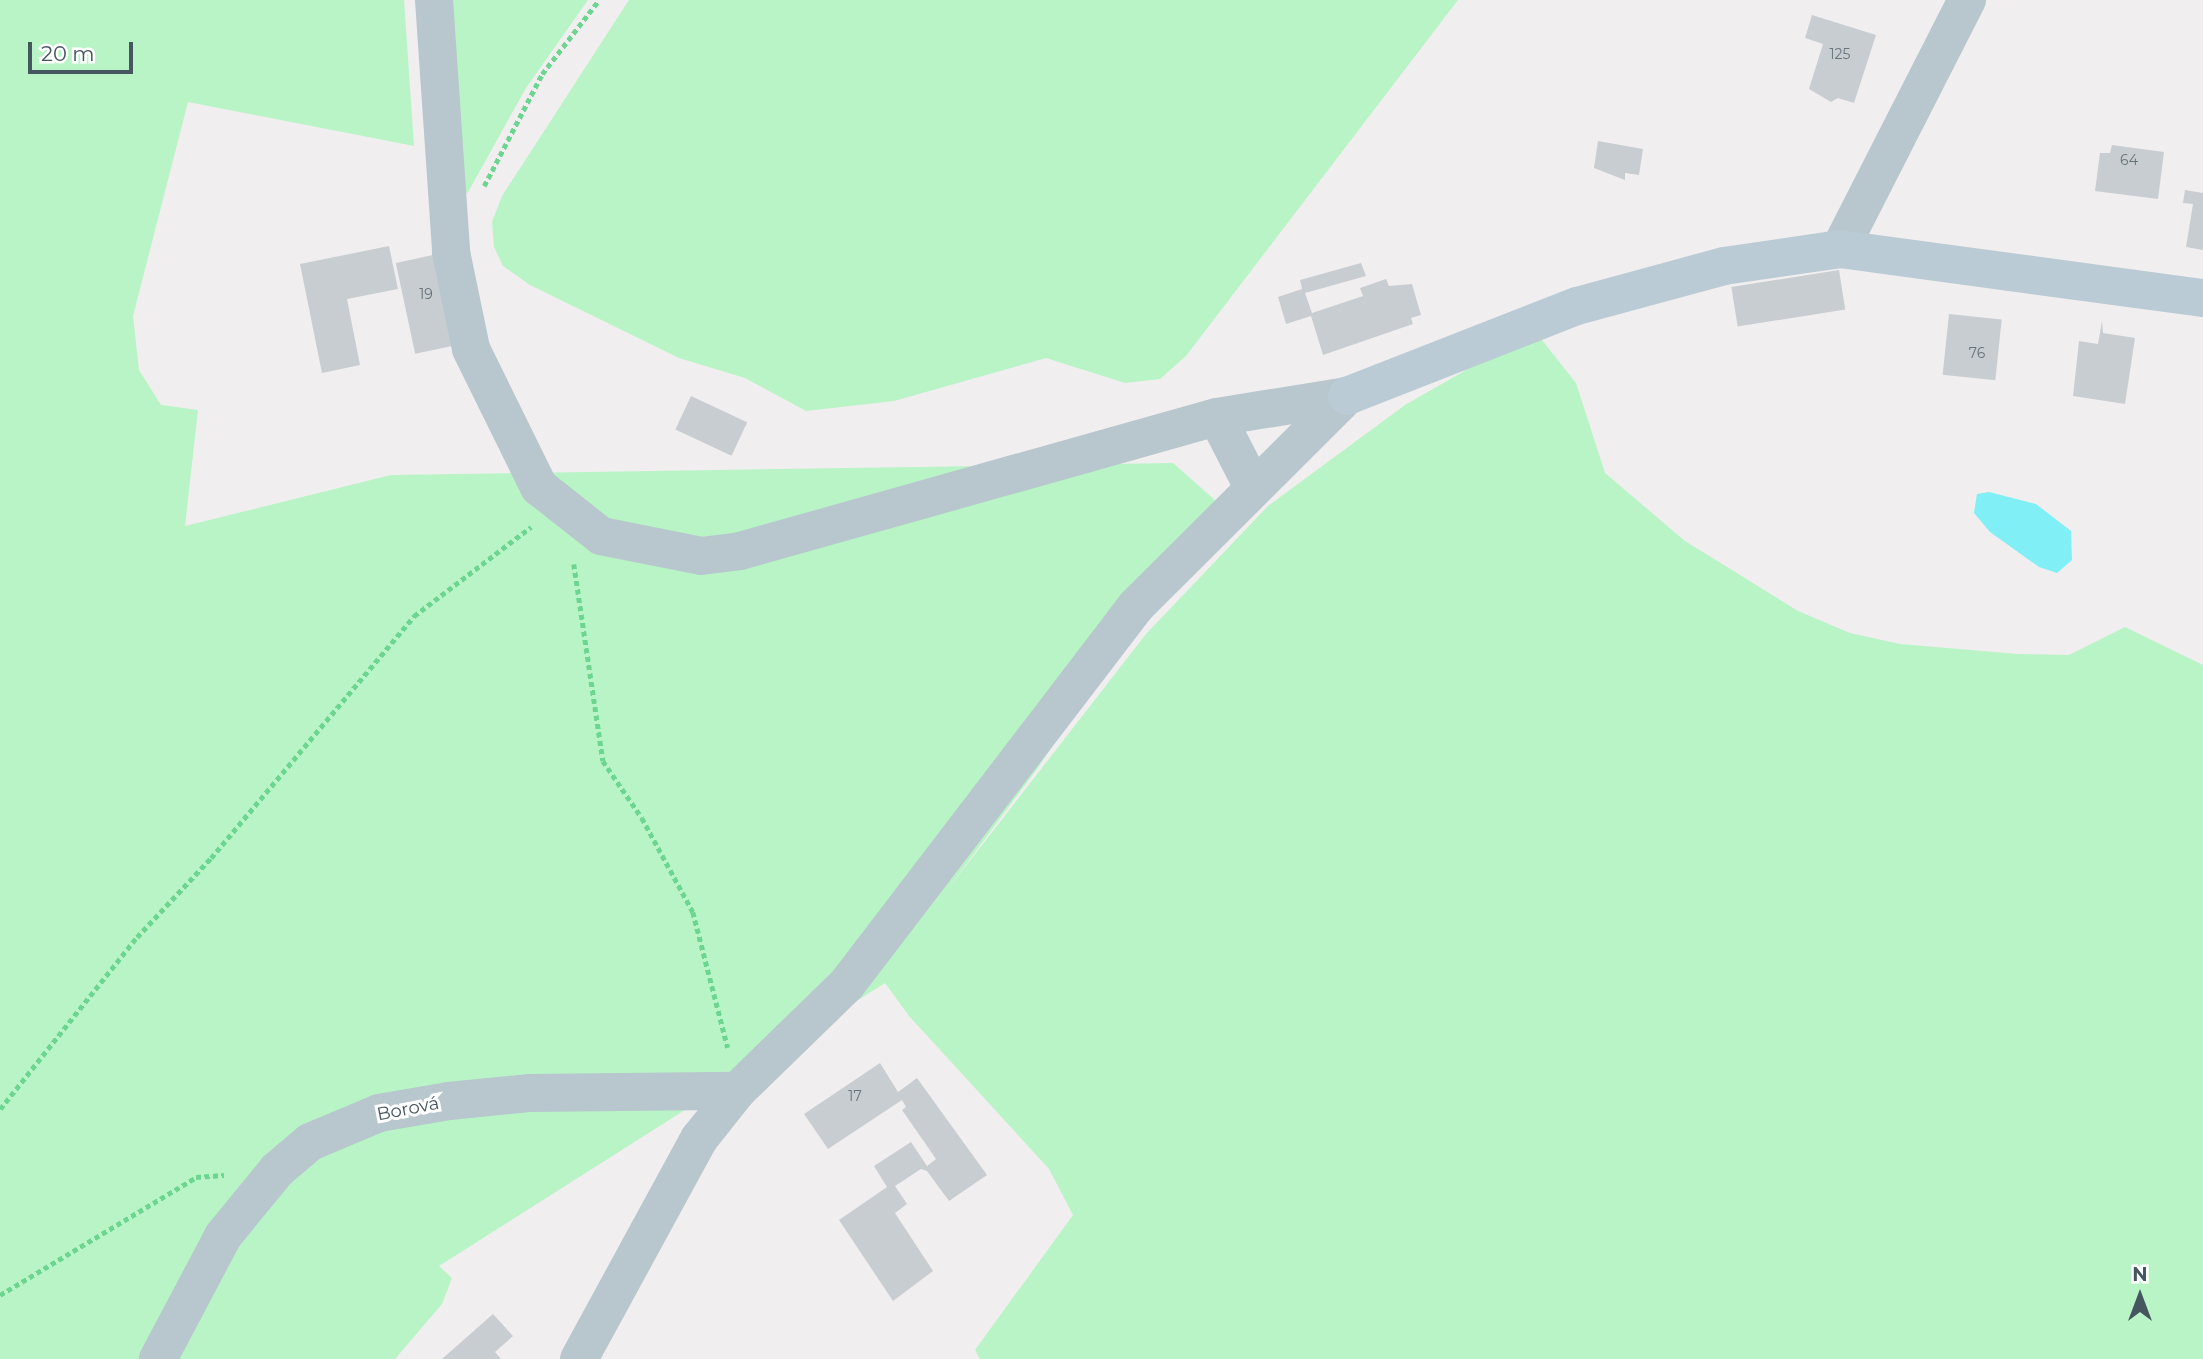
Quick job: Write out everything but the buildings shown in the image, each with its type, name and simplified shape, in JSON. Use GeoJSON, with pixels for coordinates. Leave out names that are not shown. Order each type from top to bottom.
{"type":"FeatureCollection","features":[{"type":"Feature","properties":{"kind":"street"},"geometry":{"type":"LineString","coordinates":[[435,0],[451,252],[471,349],[540,487],[601,536],[701,556],[740,551],[1217,417],[1347,396],[1577,306],[1724,266],[1840,249],[2203,298]]}},
{"type":"Feature","properties":{"kind":"street"},"geometry":{"type":"LineString","coordinates":[[1840,249],[1967,0]]}},
{"type":"Feature","properties":{"kind":"street"},"geometry":{"type":"LineString","coordinates":[[579,1359],[699,1139],[737,1091],[847,984],[1136,606],[1347,396]]}},
{"type":"Feature","properties":{"kind":"street"},"geometry":{"type":"LineString","coordinates":[[1217,417],[1253,487]]}},
{"type":"Feature","properties":{"kind":"street","name":"Borová"},"geometry":{"type":"LineString","coordinates":[[158,1359],[223,1236],[277,1170],[310,1142],[391,1111],[529,1093],[737,1091]]}},
{"type":"Feature","properties":{"kind":"path"},"geometry":{"type":"LineString","coordinates":[[481,193],[542,74],[599,0]]}},
{"type":"Feature","properties":{"kind":"path"},"geometry":{"type":"LineString","coordinates":[[0,1109],[137,936],[211,858],[414,616],[473,567],[527,532],[539,518],[540,487]]}},
{"type":"Feature","properties":{"kind":"path"},"geometry":{"type":"LineString","coordinates":[[571,550],[603,761],[642,818],[693,912],[737,1091]]}},
{"type":"Feature","properties":{"kind":"path"},"geometry":{"type":"LineString","coordinates":[[0,1295],[196,1177],[277,1170]]}},
{"type":"Feature","properties":{"kind":"green space"},"geometry":{"type":"Polygon","coordinates":[[[0,0],[404,0],[414,146],[188,102],[133,316],[139,370],[161,405],[198,410],[185,526],[391,475],[1173,463],[1217,502],[1037,769],[947,890],[1146,634],[1268,506],[1405,405],[1508,346],[1542,340],[1576,383],[1605,473],[1685,541],[1798,611],[1850,633],[1900,644],[2018,654],[2069,655],[2125,627],[2203,665],[2203,1359],[980,1359],[975,1350],[1073,1215],[1049,1169],[909,1016],[885,983],[439,1266],[452,1278],[442,1304],[395,1359],[0,1359],[0,0]]]}},
{"type":"Feature","properties":{"kind":"green space"},"geometry":{"type":"Polygon","coordinates":[[[451,0],[588,0],[526,88],[467,194],[459,173],[451,0]]]}},
{"type":"Feature","properties":{"kind":"green space"},"geometry":{"type":"Polygon","coordinates":[[[629,0],[1458,0],[1186,356],[1160,379],[1125,383],[1046,358],[894,401],[806,411],[745,378],[679,358],[530,285],[503,266],[494,247],[492,222],[502,196],[629,0]]]}},
{"type":"Feature","properties":{"kind":"water"},"geometry":{"type":"Polygon","coordinates":[[[1989,492],[2036,504],[2071,531],[2072,560],[2057,573],[2039,567],[1990,532],[1974,513],[1977,494],[1989,492]]]}}]}
